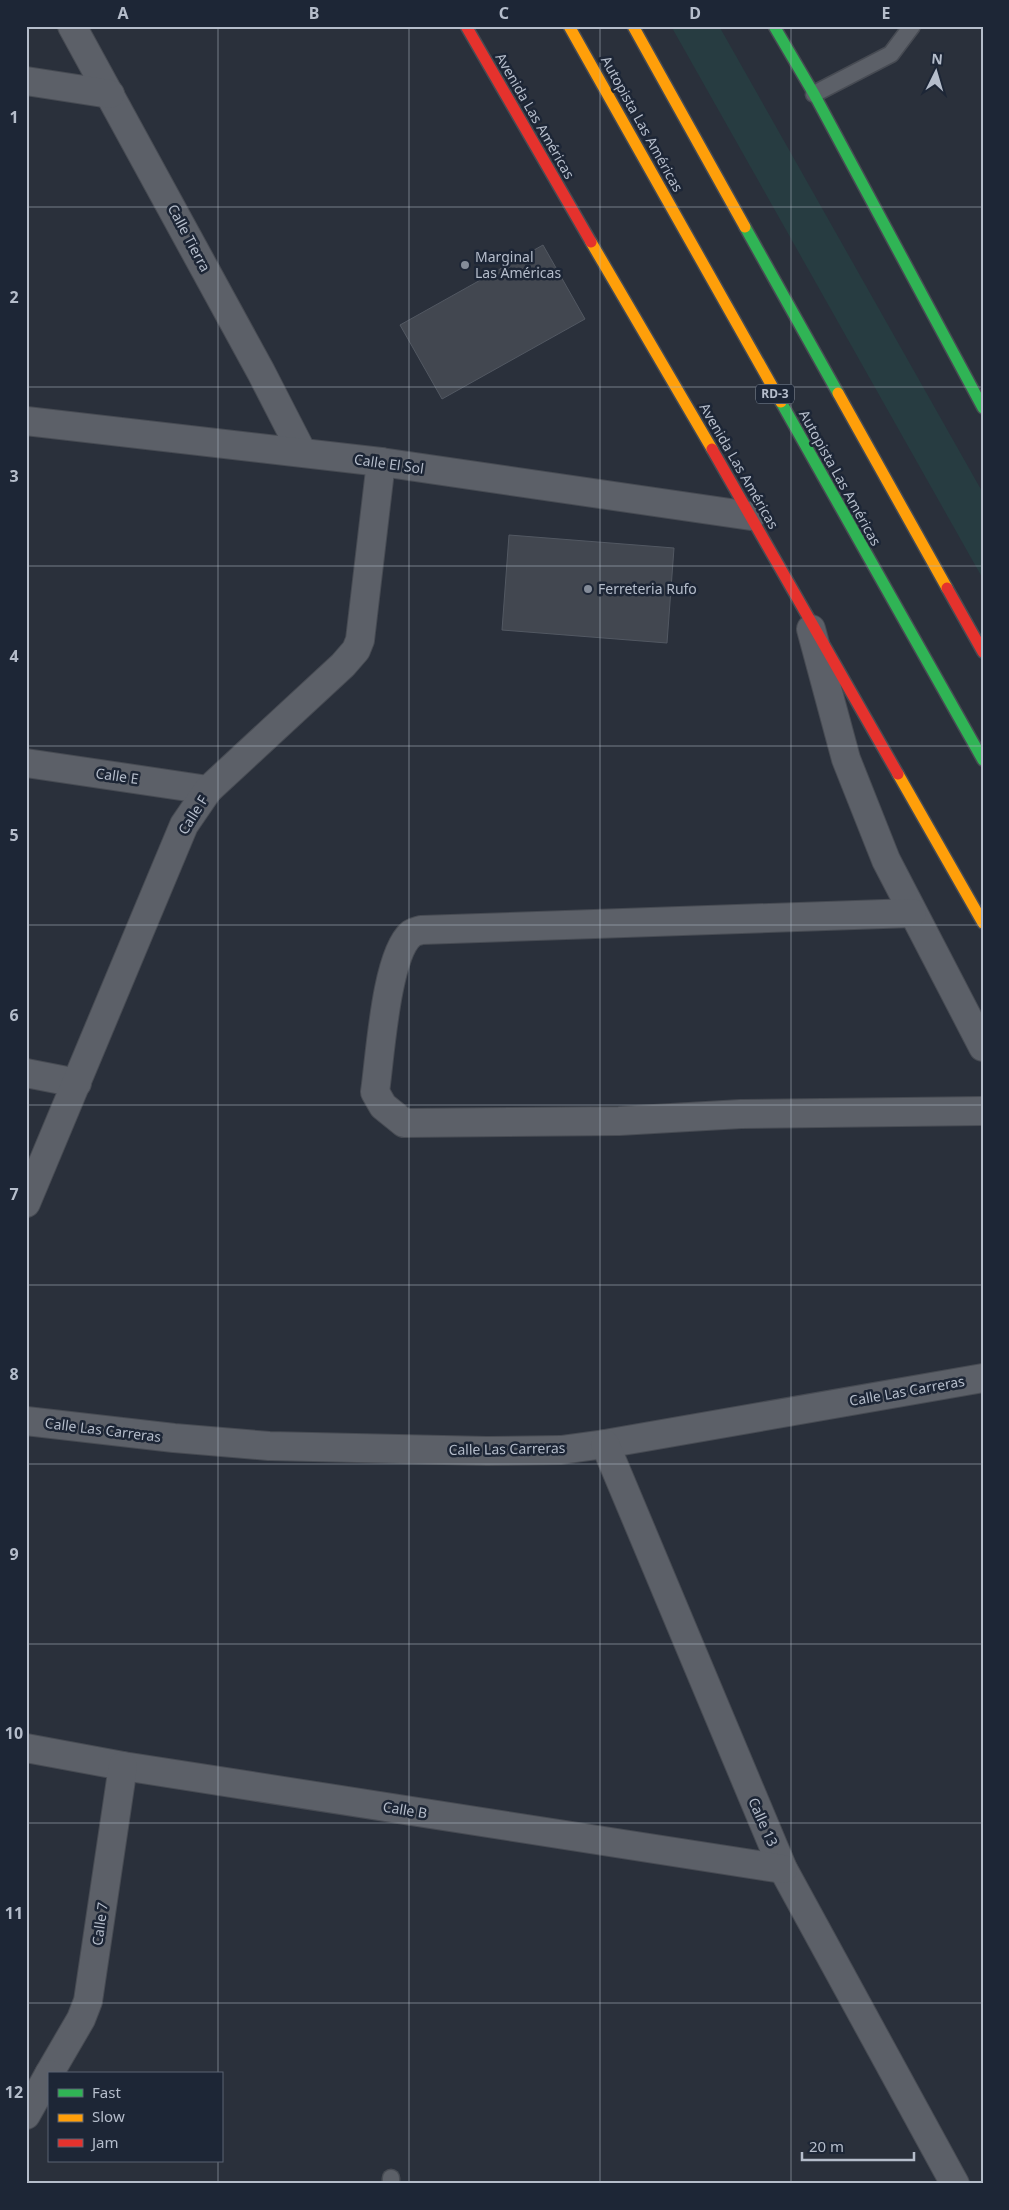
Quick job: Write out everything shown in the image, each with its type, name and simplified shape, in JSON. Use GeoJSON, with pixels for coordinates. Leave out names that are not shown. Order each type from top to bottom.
{"type":"FeatureCollection","features":[{"type":"Feature","properties":{"kind":"main road","name":"Avenida Las Américas"},"geometry":{"type":"LineString","coordinates":[[466,26],[806,610],[983,922]]}},
{"type":"Feature","properties":{"kind":"main road","name":"Autopista Las Américas"},"geometry":{"type":"LineString","coordinates":[[569,26],[983,760]]}},
{"type":"Feature","properties":{"kind":"main road"},"geometry":{"type":"LineString","coordinates":[[632,26],[983,652]]}},
{"type":"Feature","properties":{"kind":"main road"},"geometry":{"type":"LineString","coordinates":[[774,26],[814,94],[983,408]]}},
{"type":"Feature","properties":{"kind":"street","name":"Calle Tierra"},"geometry":{"type":"LineString","coordinates":[[72,26],[257,364],[302,452]]}},
{"type":"Feature","properties":{"kind":"street"},"geometry":{"type":"LineString","coordinates":[[26,82],[110,94]]}},
{"type":"Feature","properties":{"kind":"street","name":"Calle El Sol"},"geometry":{"type":"LineString","coordinates":[[26,421],[381,462],[751,516]]}},
{"type":"Feature","properties":{"kind":"street","name":"Calle F"},"geometry":{"type":"LineString","coordinates":[[26,1203],[184,825],[208,790],[343,665],[356,650],[360,640],[381,462]]}},
{"type":"Feature","properties":{"kind":"street"},"geometry":{"type":"LineString","coordinates":[[806,610],[846,759],[886,860],[983,1047]]}},
{"type":"Feature","properties":{"kind":"street","name":"Calle E"},"geometry":{"type":"LineString","coordinates":[[26,763],[208,790]]}},
{"type":"Feature","properties":{"kind":"street"},"geometry":{"type":"LineString","coordinates":[[912,913],[421,930],[411,933],[405,941],[390,978],[376,1092],[383,1106],[404,1123],[619,1121],[741,1114],[983,1111]]}},
{"type":"Feature","properties":{"kind":"street"},"geometry":{"type":"LineString","coordinates":[[26,1073],[77,1083]]}},
{"type":"Feature","properties":{"kind":"street","name":"Calle Las Carreras"},"geometry":{"type":"LineString","coordinates":[[26,1422],[269,1446],[487,1452],[561,1450],[983,1378]]}},
{"type":"Feature","properties":{"kind":"street","name":"Calle 13"},"geometry":{"type":"LineString","coordinates":[[605,1444],[783,1869],[956,2184]]}},
{"type":"Feature","properties":{"kind":"street","name":"Calle B"},"geometry":{"type":"LineString","coordinates":[[26,1748],[123,1766],[783,1869]]}},
{"type":"Feature","properties":{"kind":"street","name":"Calle 7"},"geometry":{"type":"LineString","coordinates":[[50,2072],[81,2019],[88,2001],[123,1766]]}},
{"type":"Feature","properties":{"kind":"street","name":"Calle 7"},"geometry":{"type":"LineString","coordinates":[[26,2115],[48,2076]]}},
{"type":"Feature","properties":{"kind":"lane"},"geometry":{"type":"LineString","coordinates":[[814,94],[891,54],[912,26]]}},
{"type":"Feature","properties":{"kind":"green space"},"geometry":{"type":"Polygon","coordinates":[[[671,26],[719,26],[983,493],[983,579],[671,26]]]}},
{"type":"Feature","properties":{"kind":"building"},"geometry":{"type":"Polygon","coordinates":[[[543,245],[585,319],[442,399],[400,325],[543,245]]]}},
{"type":"Feature","properties":{"kind":"building","name":"Ferreteria Rufo"},"geometry":{"type":"Polygon","coordinates":[[[509,535],[674,548],[667,643],[502,630],[509,535]]]}},
{"type":"Feature","properties":{"kind":"traffic: fast"},"geometry":{"type":"LineString","coordinates":[[774,26],[814,94],[983,408]]}},
{"type":"Feature","properties":{"kind":"traffic: fast"},"geometry":{"type":"LineString","coordinates":[[745,227],[838,393]]}},
{"type":"Feature","properties":{"kind":"traffic: fast"},"geometry":{"type":"LineString","coordinates":[[781,402],[983,760]]}},
{"type":"Feature","properties":{"kind":"traffic: slow"},"geometry":{"type":"LineString","coordinates":[[569,26],[781,402]]}},
{"type":"Feature","properties":{"kind":"traffic: slow"},"geometry":{"type":"LineString","coordinates":[[633,26],[745,227]]}},
{"type":"Feature","properties":{"kind":"traffic: slow"},"geometry":{"type":"LineString","coordinates":[[591,242],[712,449]]}},
{"type":"Feature","properties":{"kind":"traffic: slow"},"geometry":{"type":"LineString","coordinates":[[838,393],[947,588]]}},
{"type":"Feature","properties":{"kind":"traffic: slow"},"geometry":{"type":"LineString","coordinates":[[898,774],[983,923]]}},
{"type":"Feature","properties":{"kind":"traffic: jam"},"geometry":{"type":"LineString","coordinates":[[466,26],[591,242]]}},
{"type":"Feature","properties":{"kind":"traffic: jam"},"geometry":{"type":"LineString","coordinates":[[712,449],[898,774]]}},
{"type":"Feature","properties":{"kind":"traffic: jam"},"geometry":{"type":"LineString","coordinates":[[947,588],[983,652]]}},
{"type":"Feature","properties":{"kind":"place","name":"Marginal Las Américas"},"geometry":{"type":"Point","coordinates":[465,265]}},
{"type":"Feature","properties":{"kind":"place","name":"Ferreteria Rufo"},"geometry":{"type":"Point","coordinates":[588,589]}}]}
